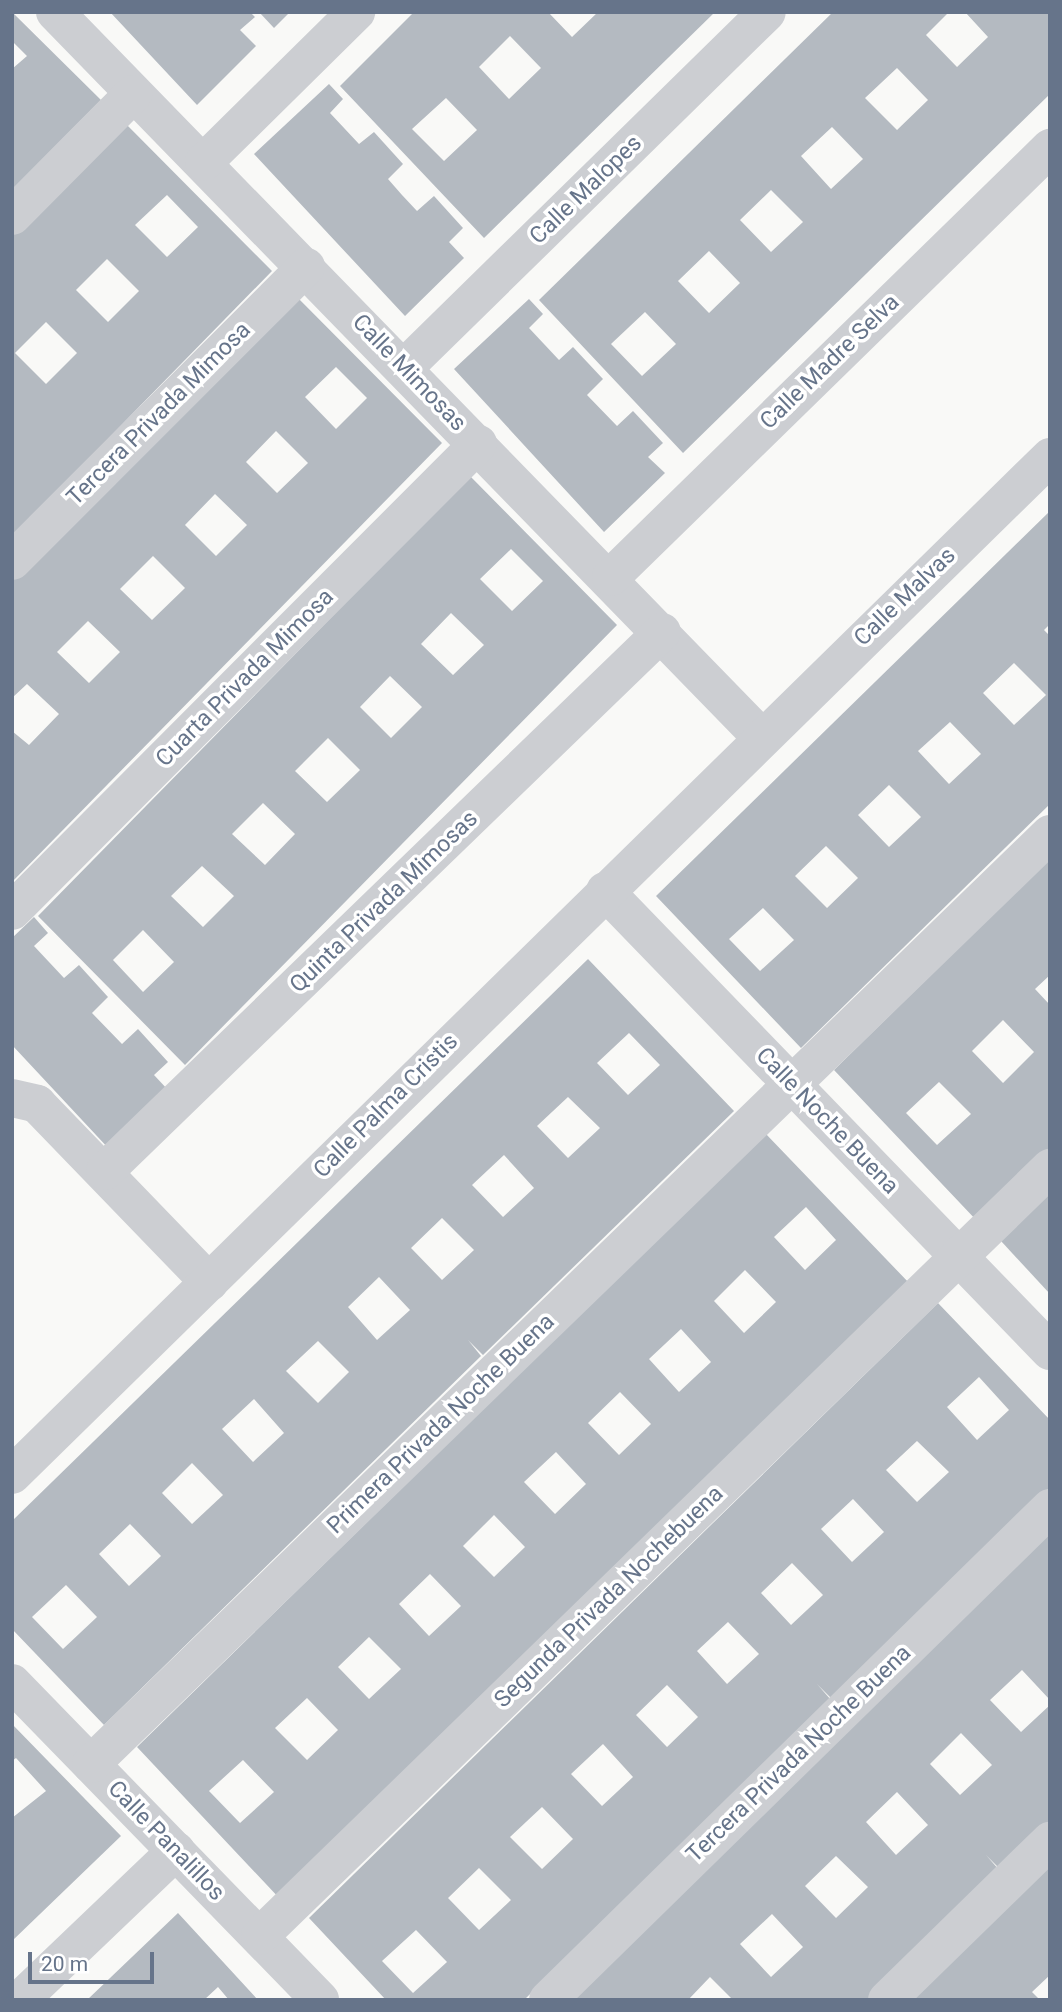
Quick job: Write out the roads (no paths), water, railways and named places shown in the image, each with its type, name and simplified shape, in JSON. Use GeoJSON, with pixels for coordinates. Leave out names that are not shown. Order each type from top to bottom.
{"type":"FeatureCollection","features":[{"type":"Feature","properties":{"kind":"street","name":"Calle Mimosas"},"geometry":{"type":"LineString","coordinates":[[55,12],[611,577],[761,737]]}},
{"type":"Feature","properties":{"kind":"street"},"geometry":{"type":"LineString","coordinates":[[204,162],[356,12]]}},
{"type":"Feature","properties":{"kind":"street","name":"Calle Malopes"},"geometry":{"type":"LineString","coordinates":[[404,368],[768,12]]}},
{"type":"Feature","properties":{"kind":"street"},"geometry":{"type":"LineString","coordinates":[[12,216],[133,94]]}},
{"type":"Feature","properties":{"kind":"street","name":"Calle Madre Selva"},"geometry":{"type":"LineString","coordinates":[[611,577],[1050,148]]}},
{"type":"Feature","properties":{"kind":"street","name":"Tercera Privada Mimosa"},"geometry":{"type":"LineString","coordinates":[[12,561],[306,267]]}},
{"type":"Feature","properties":{"kind":"street","name":"Cuarta Privada Mimosa"},"geometry":{"type":"LineString","coordinates":[[12,911],[478,444]]}},
{"type":"Feature","properties":{"kind":"street","name":"Calle Malvas"},"geometry":{"type":"LineString","coordinates":[[761,737],[1050,457]]}},
{"type":"Feature","properties":{"kind":"street","name":"Quinta Privada Mimosas"},"geometry":{"type":"LineString","coordinates":[[105,1171],[662,632]]}},
{"type":"Feature","properties":{"kind":"street","name":"Calle Palma Cristis"},"geometry":{"type":"LineString","coordinates":[[12,1475],[761,737]]}},
{"type":"Feature","properties":{"kind":"street","name":"Primera Privada Noche Buena"},"geometry":{"type":"LineString","coordinates":[[91,1764],[1050,834]]}},
{"type":"Feature","properties":{"kind":"street","name":"Calle Noche Buena"},"geometry":{"type":"LineString","coordinates":[[605,891],[1050,1351]]}},
{"type":"Feature","properties":{"kind":"street"},"geometry":{"type":"LineString","coordinates":[[12,1098],[37,1104],[105,1171],[209,1282]]}},
{"type":"Feature","properties":{"kind":"street","name":"Segunda Privada Nochebuena"},"geometry":{"type":"LineString","coordinates":[[260,1936],[1050,1168]]}},
{"type":"Feature","properties":{"kind":"street","name":"Tercera Privada Noche Buena"},"geometry":{"type":"LineString","coordinates":[[548,2000],[1050,1508]]}},
{"type":"Feature","properties":{"kind":"street","name":"Calle Panalillos"},"geometry":{"type":"LineString","coordinates":[[12,1683],[320,2000]]}},
{"type":"Feature","properties":{"kind":"street"},"geometry":{"type":"LineString","coordinates":[[887,2000],[1050,1841]]}},
{"type":"Feature","properties":{"kind":"street"},"geometry":{"type":"LineString","coordinates":[[20,2000],[176,1851]]}}]}
